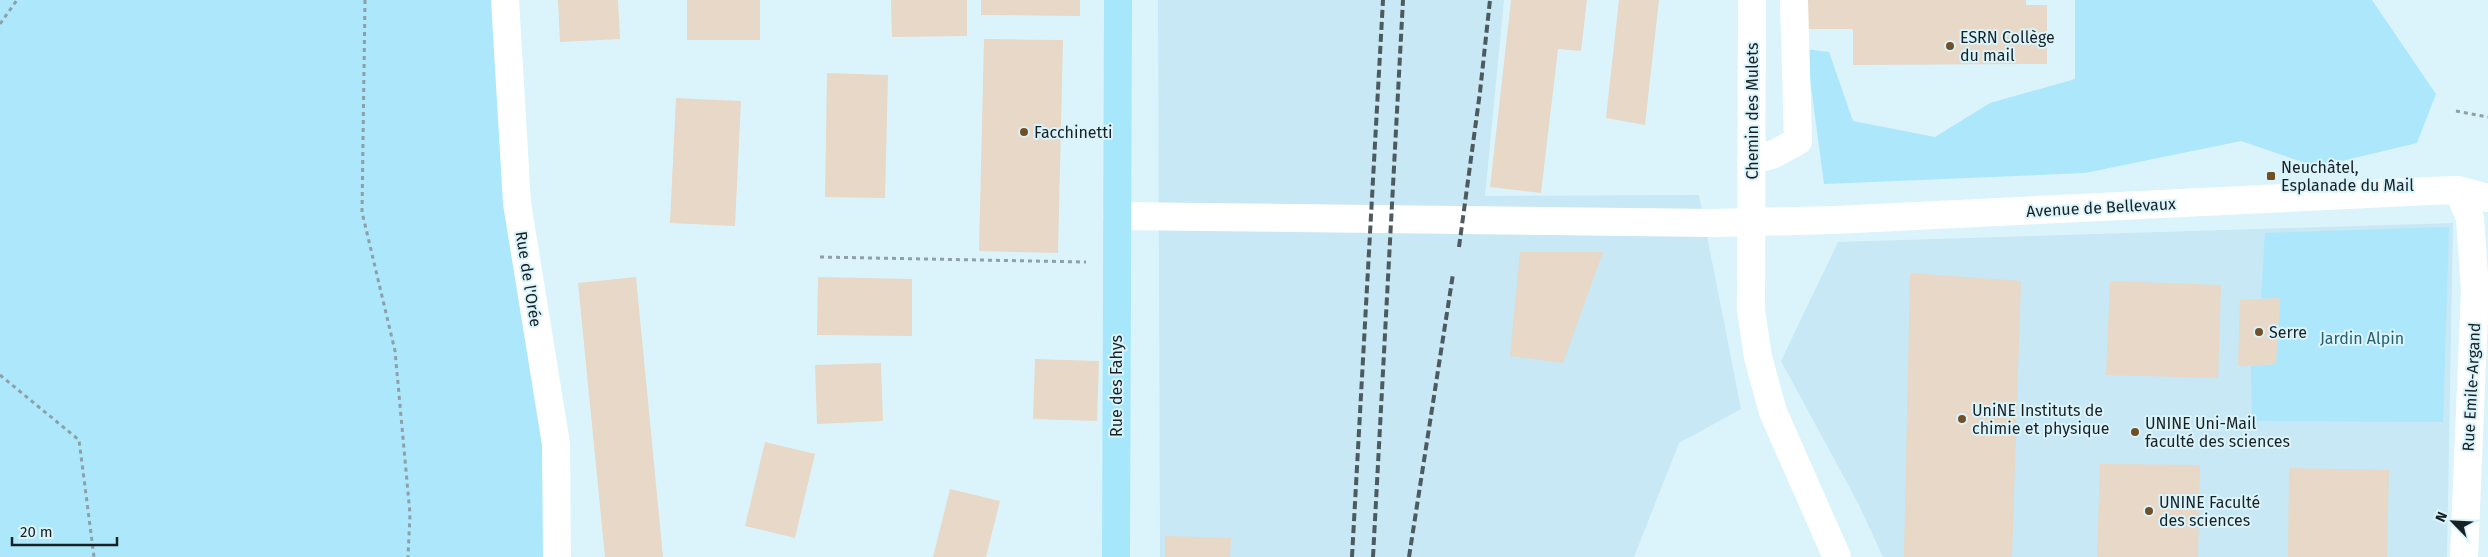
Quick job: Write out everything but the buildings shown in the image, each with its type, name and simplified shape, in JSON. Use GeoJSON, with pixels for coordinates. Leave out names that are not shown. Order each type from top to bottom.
{"type":"FeatureCollection","features":[{"type":"Feature","properties":{"kind":"main road","name":"Rue des Fahys"},"geometry":{"type":"LineString","coordinates":[[1116,557],[1118,0]]}},
{"type":"Feature","properties":{"kind":"street","name":"Rue de l'Orée"},"geometry":{"type":"LineString","coordinates":[[505,0],[517,203],[556,444],[557,557]]}},
{"type":"Feature","properties":{"kind":"street","name":"Chemin des Mulets"},"geometry":{"type":"LineString","coordinates":[[1752,0],[1751,310],[1758,357],[1773,412],[1837,557]]}},
{"type":"Feature","properties":{"kind":"street"},"geometry":{"type":"LineString","coordinates":[[1751,161],[1774,154],[1798,141],[1794,0]]}},
{"type":"Feature","properties":{"kind":"street","name":"Avenue de Bellevaux"},"geometry":{"type":"LineString","coordinates":[[1117,216],[1713,223],[2458,190],[2488,198]]}},
{"type":"Feature","properties":{"kind":"street","name":"Rue Emile-Argand"},"geometry":{"type":"LineString","coordinates":[[2458,190],[2470,218],[2475,290],[2464,557]]}},
{"type":"Feature","properties":{"kind":"path"},"geometry":{"type":"LineString","coordinates":[[0,24],[17,0]]}},
{"type":"Feature","properties":{"kind":"path"},"geometry":{"type":"LineString","coordinates":[[365,0],[362,212],[395,351],[410,514],[408,557]]}},
{"type":"Feature","properties":{"kind":"path"},"geometry":{"type":"LineString","coordinates":[[2456,111],[2488,117]]}},
{"type":"Feature","properties":{"kind":"path"},"geometry":{"type":"LineString","coordinates":[[820,257],[1090,262]]}},
{"type":"Feature","properties":{"kind":"path"},"geometry":{"type":"LineString","coordinates":[[0,375],[79,440],[94,557]]}},
{"type":"Feature","properties":{"kind":"shaded area"},"geometry":{"type":"Polygon","coordinates":[[[1158,0],[1504,0],[1485,196],[1699,195],[1741,409],[1679,443],[1634,557],[1160,557],[1158,0]]]}},
{"type":"Feature","properties":{"kind":"shaded area","name":"UNINE Uni-Mail faculté des sciences"},"geometry":{"type":"Polygon","coordinates":[[[2453,223],[2447,557],[1883,557],[1858,503],[1781,361],[1838,242],[2453,223]]]}},
{"type":"Feature","properties":{"kind":"green space"},"geometry":{"type":"Polygon","coordinates":[[[0,0],[505,0],[557,557],[0,557],[0,0]]]}},
{"type":"Feature","properties":{"kind":"green space"},"geometry":{"type":"Polygon","coordinates":[[[2075,0],[2372,0],[2436,94],[2417,143],[2317,167],[2241,141],[2085,173],[1824,184],[1806,49],[1829,52],[1853,121],[1935,137],[1990,103],[2075,79],[2075,0]]]}},
{"type":"Feature","properties":{"kind":"green space","name":"Jardin Alpin"},"geometry":{"type":"Polygon","coordinates":[[[2449,227],[2443,422],[2252,421],[2251,366],[2276,364],[2280,298],[2261,298],[2265,233],[2449,227]]]}},
{"type":"Feature","properties":{"kind":"railway"},"geometry":{"type":"LineString","coordinates":[[1352,557],[1383,0]]}},
{"type":"Feature","properties":{"kind":"railway"},"geometry":{"type":"LineString","coordinates":[[1373,557],[1403,0]]}},
{"type":"Feature","properties":{"kind":"railway"},"geometry":{"type":"LineString","coordinates":[[1459,247],[1480,92],[1490,0]]}},
{"type":"Feature","properties":{"kind":"railway"},"geometry":{"type":"LineString","coordinates":[[1409,557],[1453,274]]}},
{"type":"Feature","properties":{"kind":"place","name":"ESRN Collège du mail"},"geometry":{"type":"Point","coordinates":[1950,46]}},
{"type":"Feature","properties":{"kind":"place","name":"Facchinetti"},"geometry":{"type":"Point","coordinates":[1024,132]}},
{"type":"Feature","properties":{"kind":"place","name":"Neuchâtel, Esplanade du Mail"},"geometry":{"type":"Point","coordinates":[2271,176]}},
{"type":"Feature","properties":{"kind":"place","name":"Serre"},"geometry":{"type":"Point","coordinates":[2259,332]}},
{"type":"Feature","properties":{"kind":"place","name":"UniNE Instituts de chimie et physique"},"geometry":{"type":"Point","coordinates":[1962,419]}},
{"type":"Feature","properties":{"kind":"place","name":"UNINE Uni-Mail faculté des sciences"},"geometry":{"type":"Point","coordinates":[2135,432]}},
{"type":"Feature","properties":{"kind":"place","name":"UNINE Faculté des sciences"},"geometry":{"type":"Point","coordinates":[2149,511]}}]}
